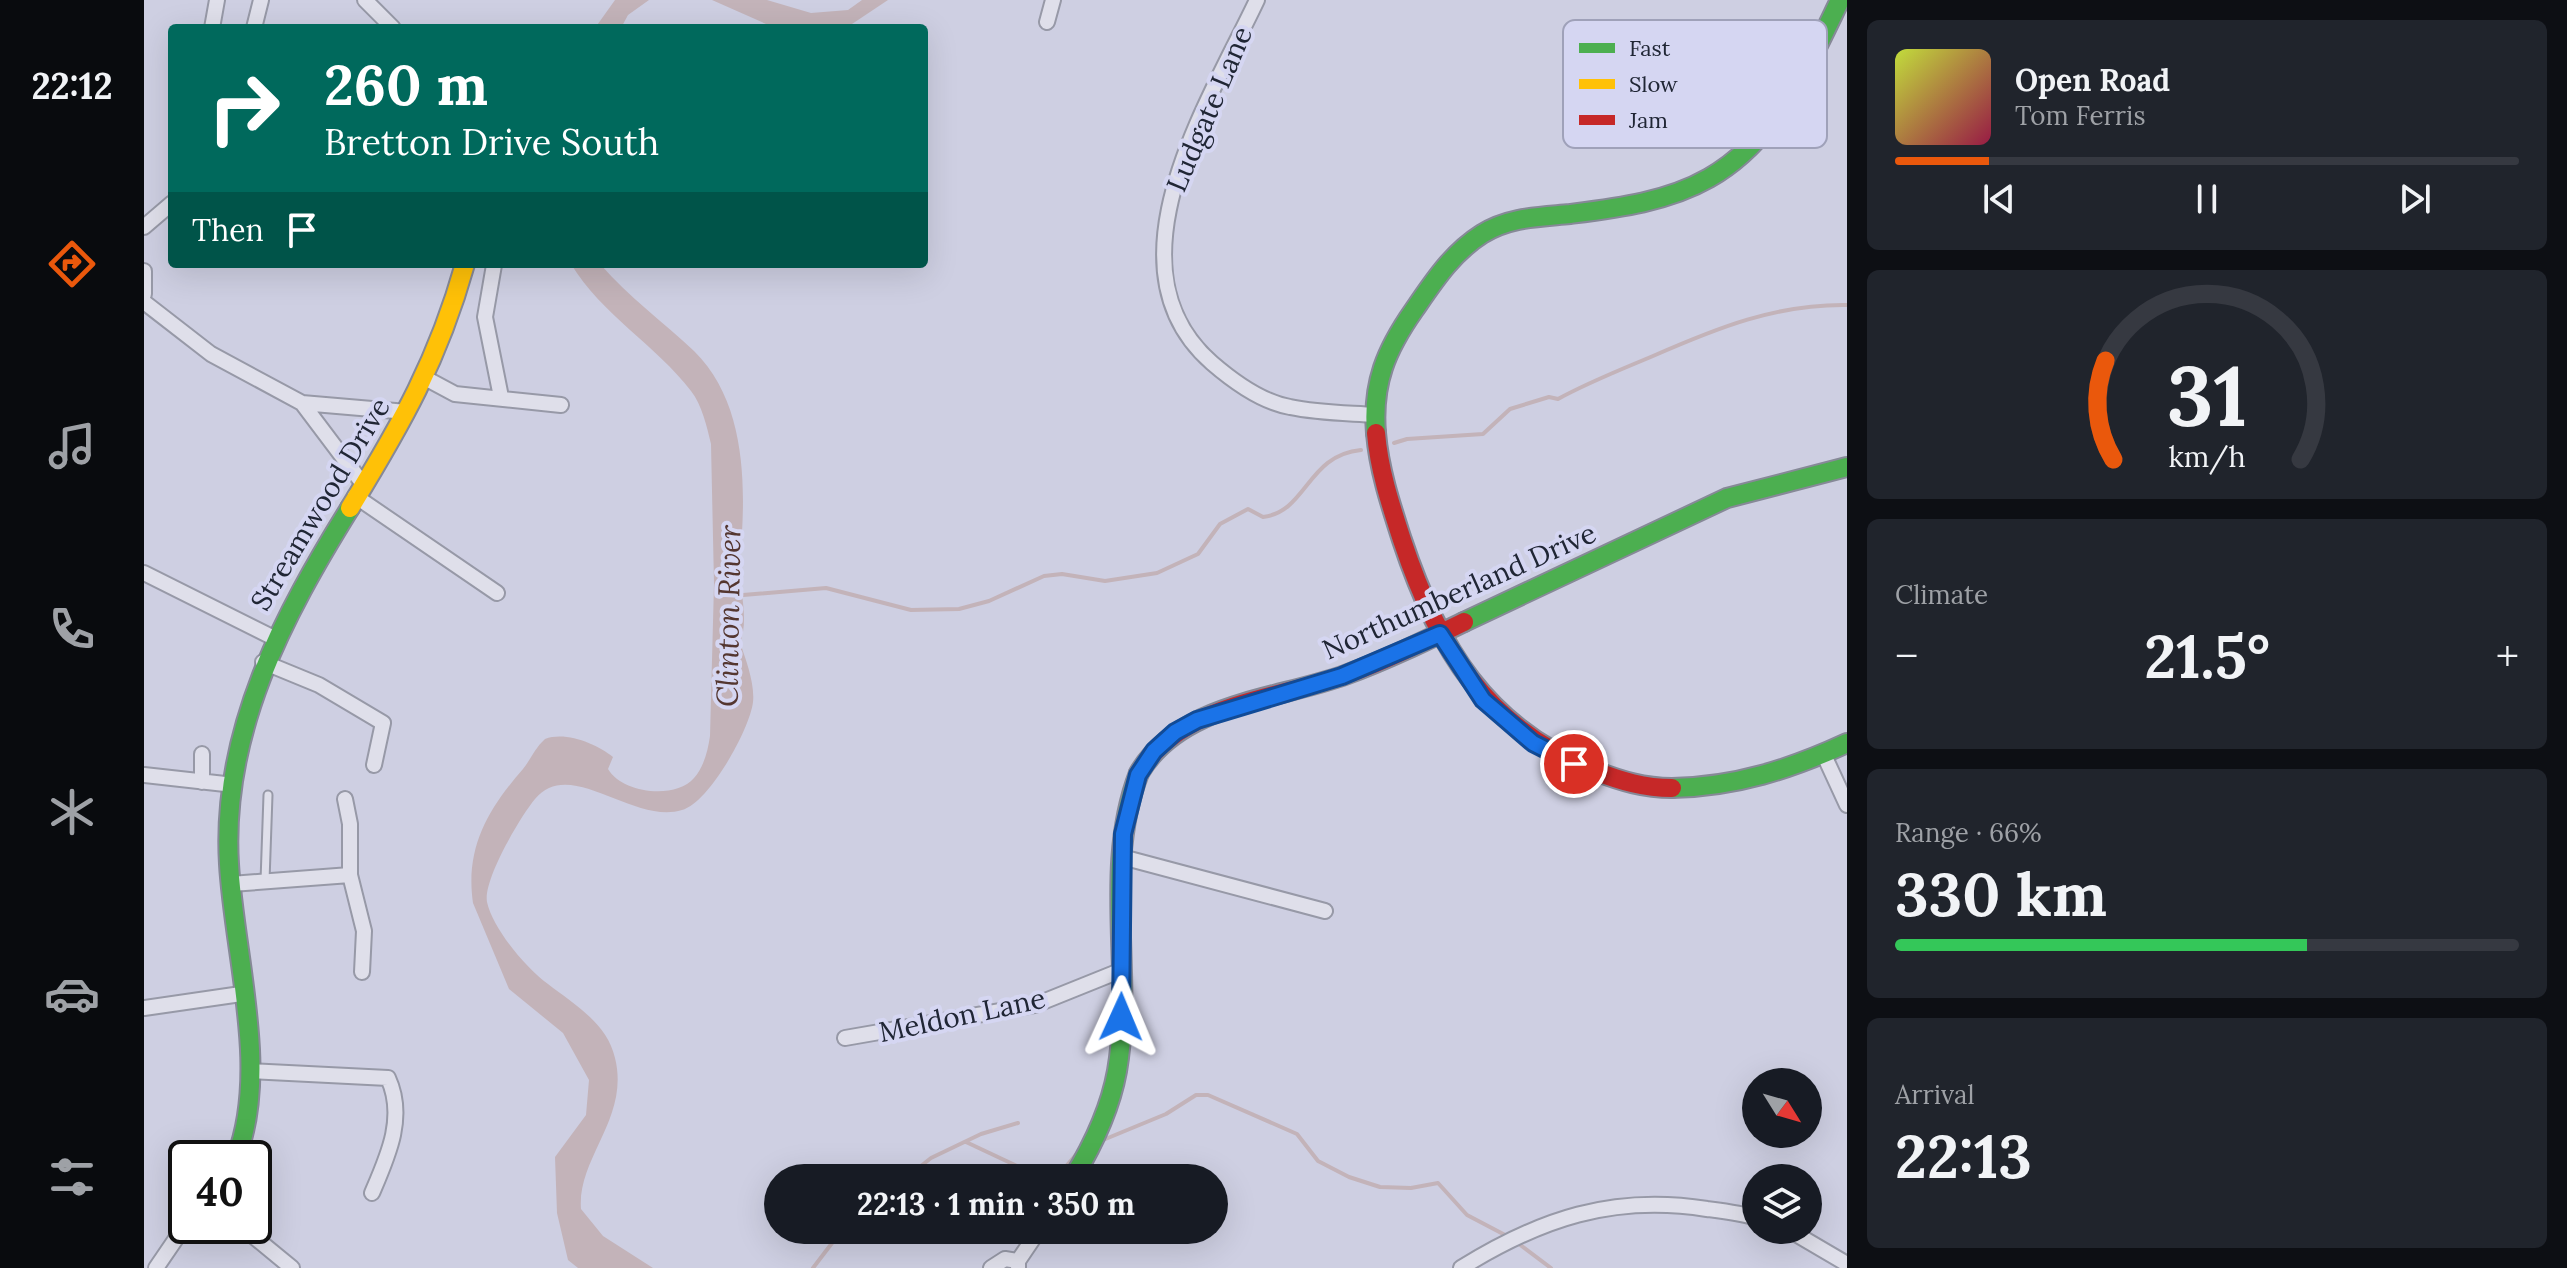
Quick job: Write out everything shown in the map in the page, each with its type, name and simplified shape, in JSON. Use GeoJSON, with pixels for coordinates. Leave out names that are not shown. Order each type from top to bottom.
{"type":"FeatureCollection","features":[{"type":"Feature","properties":{"kind":"street"},"geometry":{"type":"LineString","coordinates":[[213,24],[217,0]]}},
{"type":"Feature","properties":{"kind":"street"},"geometry":{"type":"LineString","coordinates":[[255,24],[261,0]]}},
{"type":"Feature","properties":{"kind":"street"},"geometry":{"type":"LineString","coordinates":[[1047,22],[1053,0]]}},
{"type":"Feature","properties":{"kind":"street","name":"Ludgate Lane"},"geometry":{"type":"LineString","coordinates":[[1257,0],[1177,171],[1169,204],[1165,253],[1171,312],[1201,353],[1248,391],[1288,407],[1375,415]]}},
{"type":"Feature","properties":{"kind":"street"},"geometry":{"type":"LineString","coordinates":[[1827,25],[1840,0]]}},
{"type":"Feature","properties":{"kind":"street"},"geometry":{"type":"LineString","coordinates":[[373,2],[390,24]]}},
{"type":"Feature","properties":{"kind":"street"},"geometry":{"type":"LineString","coordinates":[[1750,148],[1711,177],[1681,192],[1640,203],[1510,221],[1451,258],[1435,277],[1380,366],[1375,415],[1387,483],[1407,554],[1440,634],[1483,700],[1533,743],[1574,764],[1636,785],[1721,787],[1758,780],[1847,743]]}},
{"type":"Feature","properties":{"kind":"street"},"geometry":{"type":"LineString","coordinates":[[144,227],[168,206]]}},
{"type":"Feature","properties":{"kind":"street","name":"Streamwood Drive"},"geometry":{"type":"LineString","coordinates":[[241,1140],[249,1115],[251,1071],[231,884],[229,824],[240,743],[263,662],[274,638],[299,586],[427,379],[446,339],[464,268]]}},
{"type":"Feature","properties":{"kind":"street"},"geometry":{"type":"LineString","coordinates":[[493,268],[485,317],[501,397]]}},
{"type":"Feature","properties":{"kind":"street"},"geometry":{"type":"LineString","coordinates":[[144,271],[144,294]]}},
{"type":"Feature","properties":{"kind":"street"},"geometry":{"type":"LineString","coordinates":[[144,302],[211,354],[302,403],[407,412]]}},
{"type":"Feature","properties":{"kind":"street"},"geometry":{"type":"LineString","coordinates":[[427,379],[455,394],[561,405]]}},
{"type":"Feature","properties":{"kind":"street"},"geometry":{"type":"LineString","coordinates":[[302,403],[359,490],[497,593]]}},
{"type":"Feature","properties":{"kind":"street","name":"Northumberland Drive"},"geometry":{"type":"LineString","coordinates":[[1082,1164],[1095,1143],[1118,1071],[1123,834],[1138,775],[1154,751],[1175,732],[1197,720],[1342,676],[1440,634],[1727,498],[1847,467]]}},
{"type":"Feature","properties":{"kind":"street"},"geometry":{"type":"LineString","coordinates":[[144,573],[274,638]]}},
{"type":"Feature","properties":{"kind":"street"},"geometry":{"type":"LineString","coordinates":[[263,662],[319,685],[383,723],[374,765]]}},
{"type":"Feature","properties":{"kind":"street"},"geometry":{"type":"LineString","coordinates":[[1823,753],[1847,805]]}},
{"type":"Feature","properties":{"kind":"street"},"geometry":{"type":"LineString","coordinates":[[202,754],[202,782]]}},
{"type":"Feature","properties":{"kind":"street"},"geometry":{"type":"LineString","coordinates":[[144,775],[234,785]]}},
{"type":"Feature","properties":{"kind":"street"},"geometry":{"type":"LineString","coordinates":[[345,799],[350,824],[350,875],[364,931],[362,972]]}},
{"type":"Feature","properties":{"kind":"street"},"geometry":{"type":"LineString","coordinates":[[1122,857],[1325,911]]}},
{"type":"Feature","properties":{"kind":"street"},"geometry":{"type":"LineString","coordinates":[[231,884],[350,875]]}},
{"type":"Feature","properties":{"kind":"street","name":"Meldon Lane"},"geometry":{"type":"LineString","coordinates":[[845,1038],[1035,1005],[1122,970]]}},
{"type":"Feature","properties":{"kind":"street"},"geometry":{"type":"LineString","coordinates":[[144,1008],[241,994]]}},
{"type":"Feature","properties":{"kind":"street"},"geometry":{"type":"LineString","coordinates":[[251,1071],[388,1078],[394,1092],[396,1128],[372,1193]]}},
{"type":"Feature","properties":{"kind":"street"},"geometry":{"type":"LineString","coordinates":[[1461,1268],[1545,1224],[1585,1210],[1640,1203],[1679,1204],[1742,1215]]}},
{"type":"Feature","properties":{"kind":"street"},"geometry":{"type":"LineString","coordinates":[[156,1268],[172,1244]]}},
{"type":"Feature","properties":{"kind":"street"},"geometry":{"type":"LineString","coordinates":[[263,1244],[292,1268]]}},
{"type":"Feature","properties":{"kind":"street"},"geometry":{"type":"LineString","coordinates":[[991,1268],[1005,1259],[1018,1265],[1031,1244]]}},
{"type":"Feature","properties":{"kind":"street"},"geometry":{"type":"LineString","coordinates":[[1813,1244],[1847,1264]]}},
{"type":"Feature","properties":{"kind":"lane"},"geometry":{"type":"LineString","coordinates":[[265,881],[268,795]]}},
{"type":"Feature","properties":{"kind":"water"},"geometry":{"type":"Polygon","coordinates":[[[615,0],[649,0],[628,15],[623,24],[598,24],[615,0]]]}},
{"type":"Feature","properties":{"kind":"water"},"geometry":{"type":"Polygon","coordinates":[[[712,0],[767,0],[811,13],[848,10],[862,0],[888,0],[852,24],[766,24],[712,0]]]}},
{"type":"Feature","properties":{"kind":"water","name":"Clinton River"},"geometry":{"type":"Polygon","coordinates":[[[574,268],[604,268],[694,351],[712,372],[734,422],[742,478],[740,571],[744,623],[740,643],[751,680],[753,702],[744,729],[726,764],[704,794],[682,810],[663,812],[643,809],[584,788],[566,785],[549,788],[535,799],[512,834],[496,864],[487,892],[490,913],[512,947],[539,977],[589,1016],[611,1046],[618,1080],[615,1100],[587,1172],[581,1209],[603,1236],[653,1268],[578,1268],[568,1260],[557,1213],[555,1157],[586,1115],[589,1080],[563,1033],[509,989],[473,903],[471,883],[476,847],[490,814],[545,739],[562,737],[590,743],[613,757],[608,769],[615,777],[625,784],[649,791],[685,785],[697,774],[707,753],[714,584],[711,444],[706,423],[695,397],[677,374],[584,282],[574,268]]]}},
{"type":"Feature","properties":{"kind":"waterway"},"geometry":{"type":"LineString","coordinates":[[1394,443],[1407,439],[1483,434],[1510,409],[1549,397],[1558,399],[1724,327],[1771,313],[1847,305]]}},
{"type":"Feature","properties":{"kind":"waterway","name":"Clinton River"},"geometry":{"type":"LineString","coordinates":[[743,595],[826,588],[911,610],[959,609],[989,601],[1044,576],[1062,574],[1105,581],[1157,573],[1198,554],[1220,524],[1248,509],[1263,517],[1278,513],[1329,462],[1343,454],[1361,450]]}},
{"type":"Feature","properties":{"kind":"waterway"},"geometry":{"type":"LineString","coordinates":[[1103,1140],[1166,1114],[1196,1095],[1208,1095],[1297,1134],[1318,1161],[1349,1177],[1380,1187],[1411,1188],[1438,1183],[1467,1215],[1507,1236]]}},
{"type":"Feature","properties":{"kind":"waterway"},"geometry":{"type":"LineString","coordinates":[[924,1164],[981,1134],[1018,1123]]}},
{"type":"Feature","properties":{"kind":"waterway"},"geometry":{"type":"LineString","coordinates":[[966,1142],[1013,1164]]}},
{"type":"Feature","properties":{"kind":"waterway"},"geometry":{"type":"LineString","coordinates":[[1068,1164],[1080,1150]]}},
{"type":"Feature","properties":{"kind":"waterway"},"geometry":{"type":"LineString","coordinates":[[1515,1241],[1551,1268]]}},
{"type":"Feature","properties":{"kind":"waterway"},"geometry":{"type":"LineString","coordinates":[[813,1268],[831,1244]]}},
{"type":"Feature","properties":{"kind":"traffic: fast"},"geometry":{"type":"LineString","coordinates":[[1827,26],[1840,0]]}},
{"type":"Feature","properties":{"kind":"traffic: fast"},"geometry":{"type":"LineString","coordinates":[[1376,433],[1376,398],[1389,353],[1404,325],[1444,268],[1482,234],[1514,221],[1641,203],[1676,193],[1709,178],[1748,148]]}},
{"type":"Feature","properties":{"kind":"traffic: fast"},"geometry":{"type":"LineString","coordinates":[[1464,622],[1727,498],[1847,467]]}},
{"type":"Feature","properties":{"kind":"traffic: fast"},"geometry":{"type":"LineString","coordinates":[[241,1140],[250,1088],[250,1050],[229,864],[229,815],[235,768],[246,722],[280,633],[350,508]]}},
{"type":"Feature","properties":{"kind":"traffic: fast"},"geometry":{"type":"LineString","coordinates":[[1672,788],[1718,784],[1762,775],[1847,743]]}},
{"type":"Feature","properties":{"kind":"traffic: fast"},"geometry":{"type":"LineString","coordinates":[[1081,1164],[1100,1127],[1117,1071],[1122,997],[1122,846],[1128,809],[1139,773]]}},
{"type":"Feature","properties":{"kind":"traffic: slow"},"geometry":{"type":"LineString","coordinates":[[350,508],[417,390],[443,331],[464,268]]}},
{"type":"Feature","properties":{"kind":"traffic: jam"},"geometry":{"type":"LineString","coordinates":[[1376,433],[1386,488],[1416,579],[1450,649],[1471,680],[1495,707],[1524,732],[1557,753],[1623,781],[1672,788]]}},
{"type":"Feature","properties":{"kind":"traffic: jam"},"geometry":{"type":"LineString","coordinates":[[1139,773],[1157,750],[1179,732],[1204,718],[1345,675],[1464,622]]}},
{"type":"Feature","properties":{"kind":"route"},"geometry":{"type":"LineString","coordinates":[[1121,1017],[1123,834],[1138,775],[1154,751],[1175,732],[1197,720],[1342,676],[1440,634],[1483,700],[1533,743],[1574,764]]}}]}
